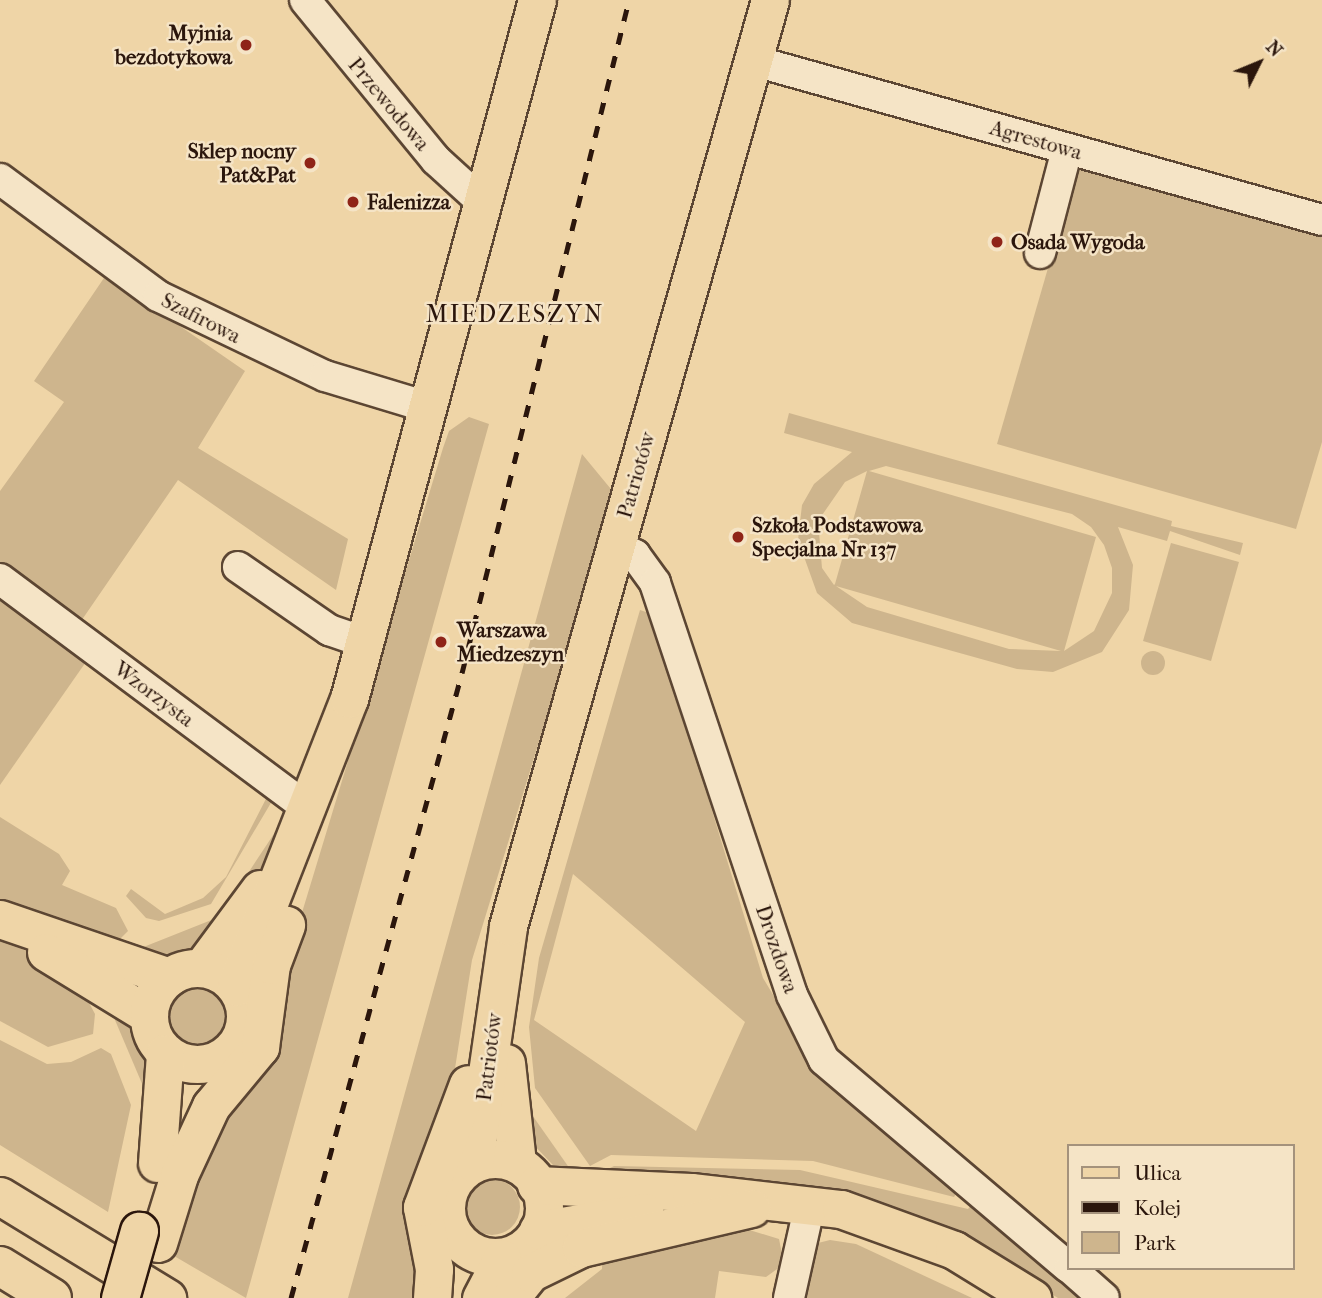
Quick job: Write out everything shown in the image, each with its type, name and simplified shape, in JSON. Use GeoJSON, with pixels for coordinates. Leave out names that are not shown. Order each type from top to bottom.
{"type":"FeatureCollection","features":[{"type":"Feature","properties":{"kind":"highway"},"geometry":{"type":"LineString","coordinates":[[0,1266],[52,1298]]}},
{"type":"Feature","properties":{"kind":"main road"},"geometry":{"type":"LineString","coordinates":[[158,1163],[206,1064],[230,1048],[242,1028],[236,986],[307,815],[364,642],[537,0]]}},
{"type":"Feature","properties":{"kind":"main road","name":"Patriotów"},"geometry":{"type":"LineString","coordinates":[[474,1163],[503,951],[770,0]]}},
{"type":"Feature","properties":{"kind":"main road"},"geometry":{"type":"LineString","coordinates":[[149,1015],[156,990],[185,972],[307,815]]}},
{"type":"Feature","properties":{"kind":"main road"},"geometry":{"type":"LineString","coordinates":[[120,1298],[211,1106],[260,1046],[271,965],[294,900],[307,815]]}},
{"type":"Feature","properties":{"kind":"main road"},"geometry":{"type":"LineString","coordinates":[[0,919],[185,972],[220,972],[236,986]]}},
{"type":"Feature","properties":{"kind":"main road"},"geometry":{"type":"LineString","coordinates":[[0,925],[149,1015],[165,1053],[158,1163],[143,1298]]}},
{"type":"Feature","properties":{"kind":"main road"},"geometry":{"type":"LineString","coordinates":[[432,1298],[425,1191],[455,1129],[503,951]]}},
{"type":"Feature","properties":{"kind":"main road","name":"Patriotów"},"geometry":{"type":"LineString","coordinates":[[503,951],[506,1097],[526,1174]]}},
{"type":"Feature","properties":{"kind":"main road"},"geometry":{"type":"LineString","coordinates":[[165,1053],[184,1064],[206,1064]]}},
{"type":"Feature","properties":{"kind":"main road"},"geometry":{"type":"LineString","coordinates":[[455,1298],[463,1247],[447,1204],[455,1182],[474,1163],[497,1158],[526,1174],[794,1202],[927,1238],[1032,1298]]}},
{"type":"Feature","properties":{"kind":"main road"},"geometry":{"type":"LineString","coordinates":[[463,1247],[502,1258],[523,1249],[538,1230],[542,1210],[526,1174]]}},
{"type":"Feature","properties":{"kind":"main road"},"geometry":{"type":"LineString","coordinates":[[0,1196],[167,1298]]}},
{"type":"Feature","properties":{"kind":"main road"},"geometry":{"type":"LineString","coordinates":[[510,1298],[530,1273],[580,1248],[743,1210],[794,1202]]}},
{"type":"Feature","properties":{"kind":"main road"},"geometry":{"type":"LineString","coordinates":[[538,1230],[633,1213],[743,1210]]}},
{"type":"Feature","properties":{"kind":"main road"},"geometry":{"type":"LineString","coordinates":[[481,1298],[502,1258]]}},
{"type":"Feature","properties":{"kind":"street","name":"Przewodowa"},"geometry":{"type":"LineString","coordinates":[[304,0],[436,160],[481,201]]}},
{"type":"Feature","properties":{"kind":"street","name":"Agrestowa"},"geometry":{"type":"LineString","coordinates":[[751,60],[1322,220]]}},
{"type":"Feature","properties":{"kind":"street"},"geometry":{"type":"LineString","coordinates":[[1040,253],[1067,149]]}},
{"type":"Feature","properties":{"kind":"street","name":"Szafirowa"},"geometry":{"type":"LineString","coordinates":[[0,178],[158,296],[325,376],[428,407]]}},
{"type":"Feature","properties":{"kind":"street","name":"Drozdowa"},"geometry":{"type":"LineString","coordinates":[[616,546],[635,555],[656,583],[792,995],[824,1060],[1066,1265]]}},
{"type":"Feature","properties":{"kind":"street"},"geometry":{"type":"LineString","coordinates":[[239,567],[330,629],[364,642]]}},
{"type":"Feature","properties":{"kind":"street","name":"Wzorzysta"},"geometry":{"type":"LineString","coordinates":[[0,579],[307,815]]}},
{"type":"Feature","properties":{"kind":"street"},"geometry":{"type":"LineString","coordinates":[[789,1298],[794,1202]]}},
{"type":"Feature","properties":{"kind":"street","name":"Drozdowa"},"geometry":{"type":"LineString","coordinates":[[1071,1270],[1104,1298]]}},
{"type":"Feature","properties":{"kind":"green space"},"geometry":{"type":"Polygon","coordinates":[[[1077,168],[1322,237],[1322,442],[1296,529],[997,444],[1077,168]]]}},
{"type":"Feature","properties":{"kind":"green space"},"geometry":{"type":"Polygon","coordinates":[[[106,275],[245,371],[198,448],[348,539],[336,590],[178,480],[77,627],[0,570],[0,491],[64,402],[34,381],[106,275]]]}},
{"type":"Feature","properties":{"kind":"green space"},"geometry":{"type":"Polygon","coordinates":[[[789,413],[1172,521],[1171,526],[1243,543],[1240,555],[1170,531],[1167,541],[1118,527],[1133,565],[1129,610],[1102,652],[1053,672],[1017,669],[852,623],[817,593],[798,540],[802,505],[814,484],[852,452],[784,433],[789,413]],[[886,466],[869,471],[1096,537],[1064,651],[1094,631],[1112,593],[1112,568],[1104,545],[1091,527],[1072,514],[886,466]],[[867,471],[845,482],[818,521],[822,568],[834,585],[835,584],[867,471]],[[836,586],[867,607],[1009,649],[1061,651],[836,586]]]}},
{"type":"Feature","properties":{"kind":"green space"},"geometry":{"type":"Polygon","coordinates":[[[469,417],[489,424],[246,1298],[169,1253],[180,1198],[287,962],[443,448],[449,431],[469,417]]]}},
{"type":"Feature","properties":{"kind":"green space"},"geometry":{"type":"Polygon","coordinates":[[[582,454],[615,494],[472,960],[419,1298],[348,1298],[582,454]]]}},
{"type":"Feature","properties":{"kind":"green space"},"geometry":{"type":"Polygon","coordinates":[[[1171,543],[1239,562],[1211,661],[1143,641],[1171,543]]]}},
{"type":"Feature","properties":{"kind":"green space"},"geometry":{"type":"Polygon","coordinates":[[[0,594],[88,659],[0,785],[0,594]]]}},
{"type":"Feature","properties":{"kind":"green space"},"geometry":{"type":"Polygon","coordinates":[[[640,610],[652,614],[763,978],[823,1078],[957,1192],[954,1197],[813,1161],[611,1155],[590,1166],[535,1088],[529,1027],[539,958],[640,610]],[[573,874],[534,1020],[696,1131],[745,1022],[573,874]]]}},
{"type":"Feature","properties":{"kind":"green space"},"geometry":{"type":"Polygon","coordinates":[[[1153,651],[1161,655],[1165,663],[1161,671],[1153,675],[1145,671],[1141,663],[1145,655],[1153,651]]]}},
{"type":"Feature","properties":{"kind":"green space"},"geometry":{"type":"Polygon","coordinates":[[[270,791],[275,796],[211,904],[159,921],[146,918],[126,896],[131,889],[165,914],[203,898],[226,877],[270,791]]]}},
{"type":"Feature","properties":{"kind":"green space"},"geometry":{"type":"Polygon","coordinates":[[[289,811],[267,860],[202,948],[160,961],[141,948],[219,917],[289,811]]]}},
{"type":"Feature","properties":{"kind":"green space"},"geometry":{"type":"Polygon","coordinates":[[[0,817],[59,854],[70,871],[62,885],[116,908],[128,931],[111,948],[0,905],[0,817]]]}},
{"type":"Feature","properties":{"kind":"green space"},"geometry":{"type":"Polygon","coordinates":[[[0,938],[38,957],[87,999],[95,1014],[93,1034],[48,1047],[0,1021],[0,938]]]}},
{"type":"Feature","properties":{"kind":"green space"},"geometry":{"type":"Polygon","coordinates":[[[197,987],[208,989],[221,1000],[226,1016],[224,1027],[213,1040],[197,1045],[186,1043],[173,1032],[168,1016],[170,1005],[181,992],[197,987]]]}},
{"type":"Feature","properties":{"kind":"green space"},"geometry":{"type":"Polygon","coordinates":[[[112,1013],[134,1024],[147,1054],[146,1093],[112,1013]]]}},
{"type":"Feature","properties":{"kind":"green space"},"geometry":{"type":"Polygon","coordinates":[[[0,1040],[47,1064],[71,1062],[101,1048],[111,1054],[131,1105],[108,1212],[0,1145],[0,1040]]]}},
{"type":"Feature","properties":{"kind":"green space"},"geometry":{"type":"Polygon","coordinates":[[[523,1102],[570,1169],[553,1165],[529,1140],[523,1102]]]}},
{"type":"Feature","properties":{"kind":"green space"},"geometry":{"type":"Polygon","coordinates":[[[614,1166],[800,1170],[968,1209],[972,1204],[1087,1298],[1058,1298],[948,1229],[865,1198],[803,1186],[598,1174],[614,1166]]]}},
{"type":"Feature","properties":{"kind":"green space"},"geometry":{"type":"Polygon","coordinates":[[[487,1179],[497,1179],[512,1187],[518,1196],[518,1218],[512,1227],[497,1235],[487,1235],[469,1223],[464,1212],[464,1202],[476,1184],[487,1179]]]}},
{"type":"Feature","properties":{"kind":"green space"},"geometry":{"type":"Polygon","coordinates":[[[743,1228],[779,1239],[784,1264],[766,1277],[719,1271],[715,1298],[565,1298],[602,1269],[602,1253],[743,1228]]]}},
{"type":"Feature","properties":{"kind":"green space"},"geometry":{"type":"Polygon","coordinates":[[[830,1240],[856,1244],[972,1298],[797,1298],[814,1244],[830,1240]]]}},
{"type":"Feature","properties":{"kind":"railway"},"geometry":{"type":"LineString","coordinates":[[291,1298],[462,673],[629,0]]}},
{"type":"Feature","properties":{"kind":"place","name":"Myjnia bezdotykowa"},"geometry":{"type":"Point","coordinates":[246,45]}},
{"type":"Feature","properties":{"kind":"place","name":"Sklep nocny Pat&Pat"},"geometry":{"type":"Point","coordinates":[310,163]}},
{"type":"Feature","properties":{"kind":"place","name":"Falenizza"},"geometry":{"type":"Point","coordinates":[353,202]}},
{"type":"Feature","properties":{"kind":"place","name":"Osada Wygoda"},"geometry":{"type":"Point","coordinates":[997,242]}},
{"type":"Feature","properties":{"kind":"place","name":"Szkoła Podstawowa Specjalna Nr 137"},"geometry":{"type":"Point","coordinates":[738,537]}},
{"type":"Feature","properties":{"kind":"place","name":"Warszawa Miedzeszyn"},"geometry":{"type":"Point","coordinates":[441,642]}},
{"type":"Feature","properties":{"kind":"district","name":"MIEDZESZYN"},"geometry":{"type":"Point","coordinates":[515,315]}}]}
